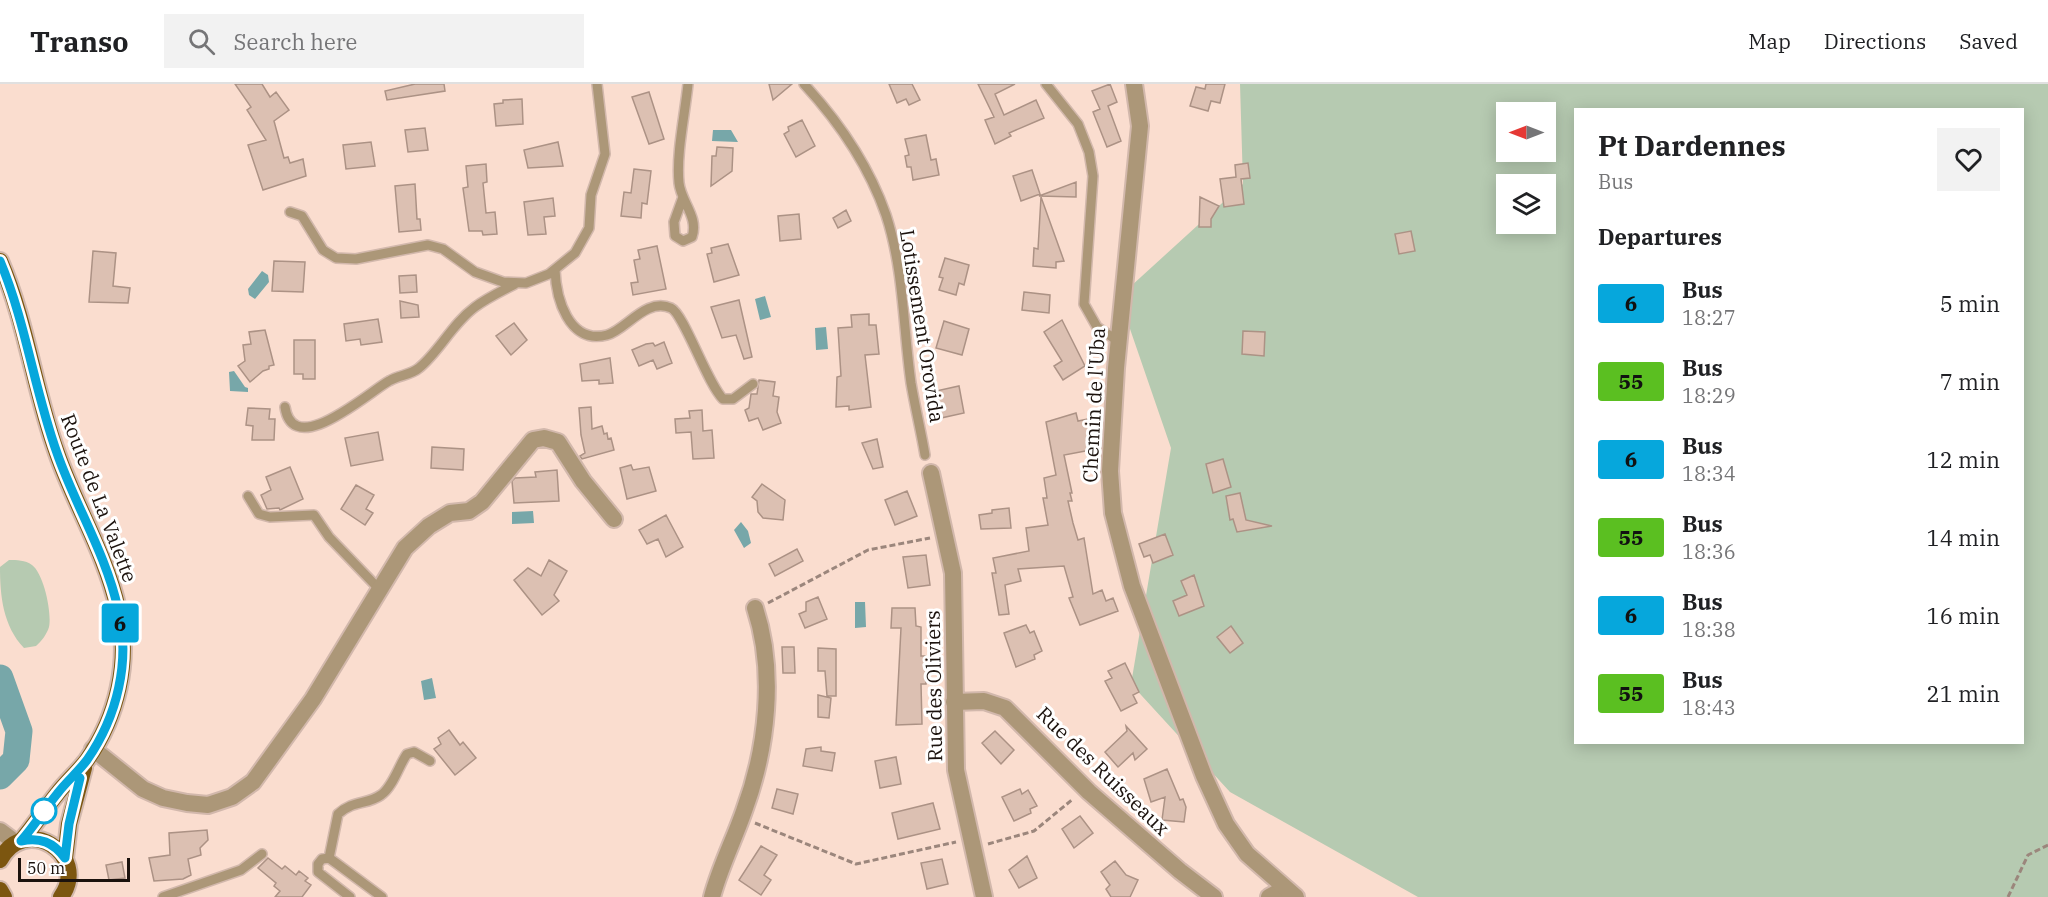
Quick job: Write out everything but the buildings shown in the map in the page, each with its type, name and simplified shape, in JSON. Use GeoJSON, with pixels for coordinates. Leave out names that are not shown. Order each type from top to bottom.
{"type":"FeatureCollection","features":[{"type":"Feature","properties":{"kind":"main road","name":"Route de La Valette"},"geometry":{"type":"LineString","coordinates":[[0,261],[25,333],[39,399],[57,453],[119,609],[122,638],[118,689],[106,728],[90,755],[19,842],[0,860]]}},
{"type":"Feature","properties":{"kind":"main road","name":"Route de La Valette"},"geometry":{"type":"LineString","coordinates":[[62,896],[68,870],[65,858],[75,795],[90,755]]}},
{"type":"Feature","properties":{"kind":"main road"},"geometry":{"type":"LineString","coordinates":[[19,842],[41,840],[50,844],[65,858]]}},
{"type":"Feature","properties":{"kind":"main road"},"geometry":{"type":"LineString","coordinates":[[0,890],[4,897]]}},
{"type":"Feature","properties":{"kind":"street","name":"Chemin de l'Uba"},"geometry":{"type":"LineString","coordinates":[[1134,84],[1139,106],[1140,133],[1118,341],[1110,489],[1128,573],[1204,776],[1226,824],[1242,849],[1291,893]]}},
{"type":"Feature","properties":{"kind":"street"},"geometry":{"type":"LineString","coordinates":[[90,755],[143,789],[163,798],[208,805],[232,797],[253,782],[313,699],[405,548],[429,526],[450,513],[469,511],[482,502],[533,440],[543,438],[558,442],[583,480],[614,519]]}},
{"type":"Feature","properties":{"kind":"street","name":"Rue des Oliviers"},"geometry":{"type":"LineString","coordinates":[[931,473],[947,535],[954,587],[956,770],[984,897]]}},
{"type":"Feature","properties":{"kind":"street"},"geometry":{"type":"LineString","coordinates":[[712,897],[742,817],[758,760],[766,713],[764,645],[756,609]]}},
{"type":"Feature","properties":{"kind":"street","name":"Rue des Ruisseaux"},"geometry":{"type":"LineString","coordinates":[[954,702],[984,701],[1005,708],[1086,788],[1180,872],[1214,897]]}},
{"type":"Feature","properties":{"kind":"street"},"geometry":{"type":"LineString","coordinates":[[0,831],[19,842]]}},
{"type":"Feature","properties":{"kind":"street"},"geometry":{"type":"LineString","coordinates":[[1269,897],[1291,893]]}},
{"type":"Feature","properties":{"kind":"lane"},"geometry":{"type":"LineString","coordinates":[[285,407],[289,421],[295,424],[313,426],[327,422],[391,380],[419,368],[466,314],[515,284],[534,280],[555,270],[575,253],[587,235],[591,195],[605,161],[605,143],[597,84]]}},
{"type":"Feature","properties":{"kind":"lane"},"geometry":{"type":"LineString","coordinates":[[683,197],[679,180],[688,84]]}},
{"type":"Feature","properties":{"kind":"lane","name":"Lotissement Orovida"},"geometry":{"type":"LineString","coordinates":[[804,84],[853,148],[886,216],[898,267],[911,382],[925,455]]}},
{"type":"Feature","properties":{"kind":"lane"},"geometry":{"type":"LineString","coordinates":[[1046,84],[1078,124],[1089,152],[1093,176],[1084,304],[1097,327],[1118,341]]}},
{"type":"Feature","properties":{"kind":"lane"},"geometry":{"type":"LineString","coordinates":[[290,212],[302,216],[323,250],[336,258],[356,259],[418,246],[435,246],[475,272],[515,284]]}},
{"type":"Feature","properties":{"kind":"lane"},"geometry":{"type":"LineString","coordinates":[[555,270],[562,312],[581,331],[594,336],[608,335],[645,311],[656,307],[672,309],[681,318],[693,347],[723,399],[733,399],[753,384]]}},
{"type":"Feature","properties":{"kind":"lane"},"geometry":{"type":"LineString","coordinates":[[249,496],[259,514],[270,517],[314,515],[329,537],[379,589]]}},
{"type":"Feature","properties":{"kind":"lane"},"geometry":{"type":"LineString","coordinates":[[329,858],[338,814],[345,807],[357,802],[370,801],[382,795],[407,753],[414,752],[430,761]]}},
{"type":"Feature","properties":{"kind":"lane"},"geometry":{"type":"LineString","coordinates":[[163,897],[241,870],[262,854]]}},
{"type":"Feature","properties":{"kind":"lane"},"geometry":{"type":"LineString","coordinates":[[350,897],[318,872],[318,864],[322,859],[329,858],[382,897]]}},
{"type":"Feature","properties":{"kind":"path"},"geometry":{"type":"LineString","coordinates":[[756,609],[796,586],[873,548],[947,535]]}},
{"type":"Feature","properties":{"kind":"path"},"geometry":{"type":"LineString","coordinates":[[742,817],[856,864],[1034,831],[1086,788]]}},
{"type":"Feature","properties":{"kind":"path"},"geometry":{"type":"LineString","coordinates":[[2008,897],[2028,855],[2048,845]]}},
{"type":"Feature","properties":{"kind":"green space"},"geometry":{"type":"Polygon","coordinates":[[[1240,84],[2048,84],[2048,897],[1418,897],[1230,792],[1131,684],[1171,448],[1119,297],[1243,184],[1240,84]]]}},
{"type":"Feature","properties":{"kind":"green space"},"geometry":{"type":"Polygon","coordinates":[[[9,560],[24,561],[32,565],[43,585],[50,621],[44,638],[36,646],[24,648],[7,620],[2,600],[0,567],[9,560]]]}},
{"type":"Feature","properties":{"kind":"water"},"geometry":{"type":"Polygon","coordinates":[[[713,130],[731,130],[738,142],[712,141],[713,130]]]}},
{"type":"Feature","properties":{"kind":"water"},"geometry":{"type":"Polygon","coordinates":[[[262,271],[268,275],[269,282],[255,299],[249,295],[248,289],[262,271]]]}},
{"type":"Feature","properties":{"kind":"water"},"geometry":{"type":"Polygon","coordinates":[[[765,296],[771,317],[760,320],[755,299],[765,296]]]}},
{"type":"Feature","properties":{"kind":"water"},"geometry":{"type":"Polygon","coordinates":[[[826,327],[828,349],[816,350],[815,328],[826,327]]]}},
{"type":"Feature","properties":{"kind":"water"},"geometry":{"type":"Polygon","coordinates":[[[234,371],[248,388],[248,392],[230,391],[229,372],[234,371]]]}},
{"type":"Feature","properties":{"kind":"water"},"geometry":{"type":"Polygon","coordinates":[[[533,511],[534,523],[512,524],[512,512],[533,511]]]}},
{"type":"Feature","properties":{"kind":"water"},"geometry":{"type":"Polygon","coordinates":[[[741,522],[748,531],[751,543],[744,548],[734,530],[741,522]]]}},
{"type":"Feature","properties":{"kind":"water"},"geometry":{"type":"Polygon","coordinates":[[[855,602],[865,602],[866,627],[855,628],[855,602]]]}},
{"type":"Feature","properties":{"kind":"water"},"geometry":{"type":"Polygon","coordinates":[[[432,678],[436,698],[424,700],[421,681],[432,678]]]}},
{"type":"Feature","properties":{"kind":"waterway"},"geometry":{"type":"LineString","coordinates":[[0,678],[19,731],[16,760],[0,776]]}},
{"type":"Feature","properties":{"kind":"bus line","name":"6"},"geometry":{"type":"LineString","coordinates":[[0,261],[10,284],[25,333],[39,399],[57,453],[119,609],[122,638],[118,689],[106,728],[86,761],[21,841],[41,840],[59,850],[65,858],[69,824],[80,778]]}}]}
